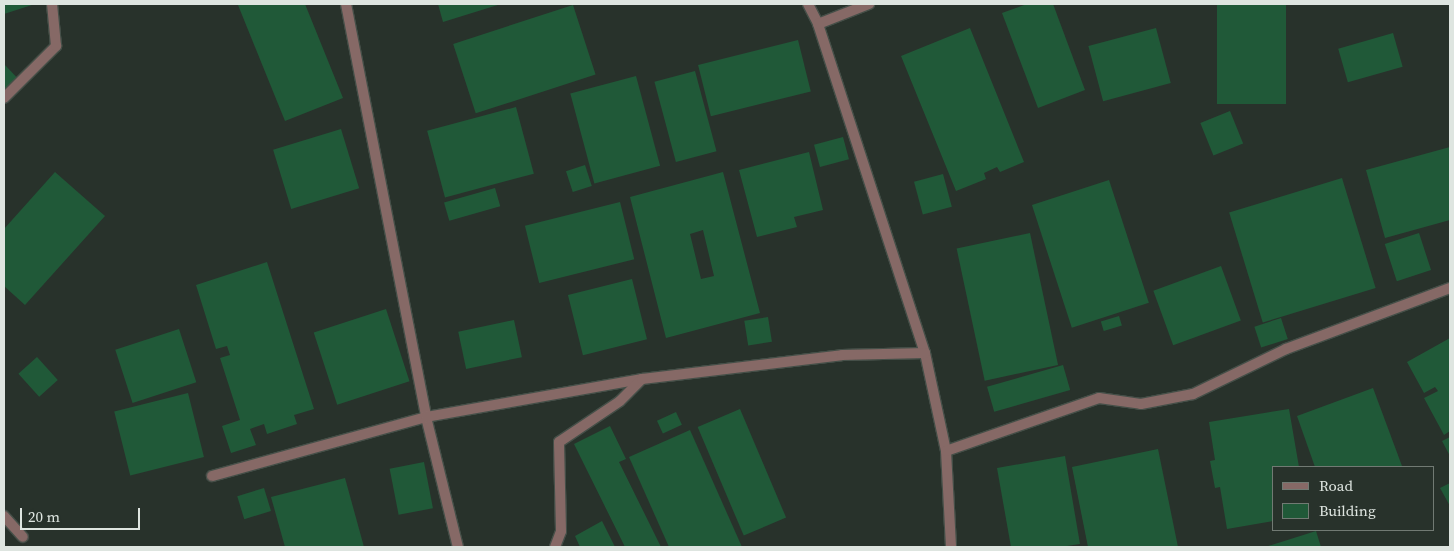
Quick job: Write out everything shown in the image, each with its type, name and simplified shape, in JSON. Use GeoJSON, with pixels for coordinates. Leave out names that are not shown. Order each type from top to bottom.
{"type":"FeatureCollection","features":[{"type":"Feature","properties":{"kind":"street"},"geometry":{"type":"LineString","coordinates":[[4,98],[56,46],[52,4]]}},
{"type":"Feature","properties":{"kind":"street"},"geometry":{"type":"LineString","coordinates":[[346,4],[426,417],[458,547]]}},
{"type":"Feature","properties":{"kind":"street"},"geometry":{"type":"LineString","coordinates":[[808,4],[818,24],[925,353],[946,451],[951,547]]}},
{"type":"Feature","properties":{"kind":"street"},"geometry":{"type":"LineString","coordinates":[[818,24],[869,4]]}},
{"type":"Feature","properties":{"kind":"street"},"geometry":{"type":"LineString","coordinates":[[946,451],[1099,398],[1141,404],[1193,394],[1286,349],[1450,288]]}},
{"type":"Feature","properties":{"kind":"street"},"geometry":{"type":"LineString","coordinates":[[212,476],[426,417],[642,379],[842,355],[925,353]]}},
{"type":"Feature","properties":{"kind":"street"},"geometry":{"type":"LineString","coordinates":[[555,547],[561,531],[559,442],[620,401],[642,379]]}},
{"type":"Feature","properties":{"kind":"street"},"geometry":{"type":"LineString","coordinates":[[4,516],[23,537]]}},
{"type":"Feature","properties":{"kind":"building"},"geometry":{"type":"Polygon","coordinates":[[[4,4],[35,4],[4,14],[4,4]]]}},
{"type":"Feature","properties":{"kind":"building"},"geometry":{"type":"Polygon","coordinates":[[[305,4],[343,98],[285,121],[238,5],[305,4]]]}},
{"type":"Feature","properties":{"kind":"building"},"geometry":{"type":"Polygon","coordinates":[[[438,4],[501,4],[443,22],[438,4]]]}},
{"type":"Feature","properties":{"kind":"building"},"geometry":{"type":"Polygon","coordinates":[[[1027,4],[1053,4],[1085,90],[1038,108],[1002,13],[1027,4]]]}},
{"type":"Feature","properties":{"kind":"building"},"geometry":{"type":"Polygon","coordinates":[[[1217,4],[1286,4],[1286,104],[1217,104],[1217,4]]]}},
{"type":"Feature","properties":{"kind":"building"},"geometry":{"type":"Polygon","coordinates":[[[573,5],[596,74],[476,113],[453,44],[573,5]]]}},
{"type":"Feature","properties":{"kind":"building"},"geometry":{"type":"Polygon","coordinates":[[[970,28],[1024,162],[1000,172],[997,167],[984,173],[986,179],[956,191],[901,56],[970,28]]]}},
{"type":"Feature","properties":{"kind":"building"},"geometry":{"type":"Polygon","coordinates":[[[1156,28],[1171,83],[1103,101],[1088,46],[1156,28]]]}},
{"type":"Feature","properties":{"kind":"building"},"geometry":{"type":"Polygon","coordinates":[[[1393,33],[1403,67],[1348,82],[1338,49],[1393,33]]]}},
{"type":"Feature","properties":{"kind":"building"},"geometry":{"type":"Polygon","coordinates":[[[798,40],[811,91],[711,116],[698,65],[798,40]]]}},
{"type":"Feature","properties":{"kind":"building"},"geometry":{"type":"Polygon","coordinates":[[[4,64],[24,85],[4,105],[4,64]]]}},
{"type":"Feature","properties":{"kind":"building"},"geometry":{"type":"Polygon","coordinates":[[[695,71],[716,151],[676,162],[654,82],[695,71]]]}},
{"type":"Feature","properties":{"kind":"building"},"geometry":{"type":"Polygon","coordinates":[[[636,76],[660,166],[594,183],[570,94],[636,76]]]}},
{"type":"Feature","properties":{"kind":"building"},"geometry":{"type":"Polygon","coordinates":[[[516,107],[534,174],[445,197],[427,131],[516,107]]]}},
{"type":"Feature","properties":{"kind":"building"},"geometry":{"type":"Polygon","coordinates":[[[1230,111],[1243,143],[1213,155],[1200,123],[1230,111]]]}},
{"type":"Feature","properties":{"kind":"building"},"geometry":{"type":"Polygon","coordinates":[[[341,129],[359,188],[291,209],[273,150],[341,129]]]}},
{"type":"Feature","properties":{"kind":"building"},"geometry":{"type":"Polygon","coordinates":[[[843,137],[849,159],[820,167],[814,145],[843,137]]]}},
{"type":"Feature","properties":{"kind":"building"},"geometry":{"type":"Polygon","coordinates":[[[1450,147],[1450,220],[1385,238],[1366,170],[1450,147]]]}},
{"type":"Feature","properties":{"kind":"building"},"geometry":{"type":"Polygon","coordinates":[[[809,152],[823,210],[794,217],[797,227],[757,237],[739,170],[809,152]]]}},
{"type":"Feature","properties":{"kind":"building"},"geometry":{"type":"Polygon","coordinates":[[[585,165],[592,186],[573,192],[566,171],[585,165]]]}},
{"type":"Feature","properties":{"kind":"building"},"geometry":{"type":"Polygon","coordinates":[[[55,172],[105,216],[25,305],[4,286],[4,229],[55,172]]]}},
{"type":"Feature","properties":{"kind":"building"},"geometry":{"type":"Polygon","coordinates":[[[723,172],[760,313],[666,338],[630,197],[723,172]],[[703,230],[690,234],[701,279],[714,276],[703,230]]]}},
{"type":"Feature","properties":{"kind":"building"},"geometry":{"type":"Polygon","coordinates":[[[943,174],[952,207],[923,215],[914,182],[943,174]]]}},
{"type":"Feature","properties":{"kind":"building"},"geometry":{"type":"Polygon","coordinates":[[[1342,178],[1376,288],[1263,322],[1229,212],[1342,178]]]}},
{"type":"Feature","properties":{"kind":"building"},"geometry":{"type":"Polygon","coordinates":[[[1109,180],[1149,303],[1072,328],[1032,205],[1109,180]]]}},
{"type":"Feature","properties":{"kind":"building"},"geometry":{"type":"Polygon","coordinates":[[[495,188],[500,206],[449,221],[444,203],[495,188]]]}},
{"type":"Feature","properties":{"kind":"building"},"geometry":{"type":"Polygon","coordinates":[[[620,202],[634,259],[539,283],[525,226],[620,202]]]}},
{"type":"Feature","properties":{"kind":"building"},"geometry":{"type":"Polygon","coordinates":[[[1030,233],[1058,365],[985,381],[957,249],[1030,233]]]}},
{"type":"Feature","properties":{"kind":"building"},"geometry":{"type":"Polygon","coordinates":[[[1419,233],[1431,270],[1397,281],[1385,244],[1419,233]]]}},
{"type":"Feature","properties":{"kind":"building"},"geometry":{"type":"Polygon","coordinates":[[[267,262],[314,409],[294,415],[297,424],[267,434],[264,424],[250,429],[256,445],[231,453],[222,426],[240,420],[220,358],[230,355],[227,346],[216,349],[196,285],[267,262]]]}},
{"type":"Feature","properties":{"kind":"building"},"geometry":{"type":"Polygon","coordinates":[[[1221,266],[1241,321],[1173,345],[1153,291],[1221,266]]]}},
{"type":"Feature","properties":{"kind":"building"},"geometry":{"type":"Polygon","coordinates":[[[632,279],[647,339],[583,355],[568,295],[632,279]]]}},
{"type":"Feature","properties":{"kind":"building"},"geometry":{"type":"Polygon","coordinates":[[[386,309],[409,381],[337,405],[314,332],[386,309]]]}},
{"type":"Feature","properties":{"kind":"building"},"geometry":{"type":"Polygon","coordinates":[[[1119,316],[1122,326],[1104,331],[1101,322],[1119,316]]]}},
{"type":"Feature","properties":{"kind":"building"},"geometry":{"type":"Polygon","coordinates":[[[768,317],[772,342],[748,345],[744,321],[768,317]]]}},
{"type":"Feature","properties":{"kind":"building"},"geometry":{"type":"Polygon","coordinates":[[[1281,318],[1288,339],[1261,348],[1254,327],[1281,318]]]}},
{"type":"Feature","properties":{"kind":"building"},"geometry":{"type":"Polygon","coordinates":[[[514,320],[522,357],[466,369],[458,332],[514,320]]]}},
{"type":"Feature","properties":{"kind":"building"},"geometry":{"type":"Polygon","coordinates":[[[179,329],[196,382],[133,403],[115,350],[179,329]]]}},
{"type":"Feature","properties":{"kind":"building"},"geometry":{"type":"Polygon","coordinates":[[[1450,338],[1450,431],[1444,435],[1424,398],[1438,391],[1435,387],[1424,393],[1407,362],[1450,338]]]}},
{"type":"Feature","properties":{"kind":"building"},"geometry":{"type":"Polygon","coordinates":[[[37,357],[58,380],[39,397],[18,374],[37,357]]]}},
{"type":"Feature","properties":{"kind":"building"},"geometry":{"type":"Polygon","coordinates":[[[1063,365],[1070,390],[994,412],[987,387],[1063,365]]]}},
{"type":"Feature","properties":{"kind":"building"},"geometry":{"type":"Polygon","coordinates":[[[1373,388],[1402,466],[1315,466],[1297,416],[1373,388]]]}},
{"type":"Feature","properties":{"kind":"building"},"geometry":{"type":"Polygon","coordinates":[[[188,393],[204,457],[130,475],[114,411],[188,393]]]}},
{"type":"Feature","properties":{"kind":"building"},"geometry":{"type":"Polygon","coordinates":[[[740,409],[786,518],[744,536],[698,427],[740,409]]]}},
{"type":"Feature","properties":{"kind":"building"},"geometry":{"type":"Polygon","coordinates":[[[1289,409],[1299,466],[1272,466],[1272,521],[1227,529],[1220,487],[1215,488],[1210,461],[1215,460],[1209,422],[1289,409]]]}},
{"type":"Feature","properties":{"kind":"building"},"geometry":{"type":"Polygon","coordinates":[[[676,412],[682,425],[663,434],[657,421],[676,412]]]}},
{"type":"Feature","properties":{"kind":"building"},"geometry":{"type":"Polygon","coordinates":[[[610,426],[626,459],[619,462],[661,547],[625,547],[574,444],[610,426]]]}},
{"type":"Feature","properties":{"kind":"building"},"geometry":{"type":"Polygon","coordinates":[[[690,430],[742,547],[669,547],[629,457],[690,430]]]}},
{"type":"Feature","properties":{"kind":"building"},"geometry":{"type":"Polygon","coordinates":[[[1450,437],[1450,456],[1442,441],[1450,437]]]}},
{"type":"Feature","properties":{"kind":"building"},"geometry":{"type":"Polygon","coordinates":[[[1158,449],[1178,547],[1088,547],[1072,467],[1158,449]]]}},
{"type":"Feature","properties":{"kind":"building"},"geometry":{"type":"Polygon","coordinates":[[[1065,456],[1080,544],[1060,547],[1011,547],[997,468],[1065,456]]]}},
{"type":"Feature","properties":{"kind":"building"},"geometry":{"type":"Polygon","coordinates":[[[424,462],[433,508],[399,515],[390,469],[424,462]]]}},
{"type":"Feature","properties":{"kind":"building"},"geometry":{"type":"Polygon","coordinates":[[[345,478],[364,547],[285,547],[271,497],[345,478]]]}},
{"type":"Feature","properties":{"kind":"building"},"geometry":{"type":"Polygon","coordinates":[[[1450,483],[1450,506],[1440,488],[1450,483]]]}},
{"type":"Feature","properties":{"kind":"building"},"geometry":{"type":"Polygon","coordinates":[[[264,488],[271,511],[244,519],[237,496],[264,488]]]}},
{"type":"Feature","properties":{"kind":"building"},"geometry":{"type":"Polygon","coordinates":[[[602,521],[615,547],[580,547],[575,536],[602,521]]]}},
{"type":"Feature","properties":{"kind":"building"},"geometry":{"type":"Polygon","coordinates":[[[1316,531],[1321,547],[1265,547],[1316,531]]]}}]}
